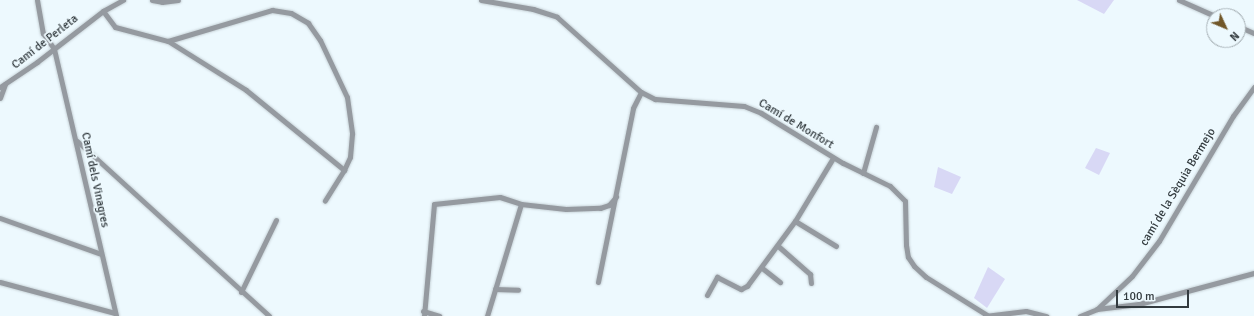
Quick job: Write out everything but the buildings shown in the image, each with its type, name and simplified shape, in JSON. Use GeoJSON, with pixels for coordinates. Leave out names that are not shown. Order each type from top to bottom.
{"type":"FeatureCollection","features":[{"type":"Feature","properties":{"kind":"street"},"geometry":{"type":"LineString","coordinates":[[37,0],[43,33],[54,49]]}},
{"type":"Feature","properties":{"kind":"street","name":"Camí de Perleta"},"geometry":{"type":"LineString","coordinates":[[3,86],[103,11],[123,0]]}},
{"type":"Feature","properties":{"kind":"street"},"geometry":{"type":"LineString","coordinates":[[152,0],[162,2],[178,0]]}},
{"type":"Feature","properties":{"kind":"street","name":"Camí de Monfort"},"geometry":{"type":"LineString","coordinates":[[481,0],[532,9],[557,17],[641,92],[661,101],[715,102],[744,106],[761,113],[833,158],[890,186],[905,202],[907,251],[914,266],[926,277],[986,316],[1026,311],[1046,316]]}},
{"type":"Feature","properties":{"kind":"street"},"geometry":{"type":"LineString","coordinates":[[1180,0],[1206,12]]}},
{"type":"Feature","properties":{"kind":"street"},"geometry":{"type":"LineString","coordinates":[[168,41],[272,10],[291,13],[308,23],[320,40],[347,97],[352,134],[350,157],[344,170],[325,201]]}},
{"type":"Feature","properties":{"kind":"street"},"geometry":{"type":"LineString","coordinates":[[103,11],[115,27],[168,41],[246,90],[344,170]]}},
{"type":"Feature","properties":{"kind":"street","name":"Camí dels Vinagres"},"geometry":{"type":"LineString","coordinates":[[54,49],[116,315]]}},
{"type":"Feature","properties":{"kind":"street"},"geometry":{"type":"LineString","coordinates":[[0,98],[3,86]]}},
{"type":"Feature","properties":{"kind":"street","name":"camí de la Sèquia Bermejo"},"geometry":{"type":"LineString","coordinates":[[1097,309],[1132,276],[1159,241],[1233,116],[1254,87]]}},
{"type":"Feature","properties":{"kind":"street"},"geometry":{"type":"LineString","coordinates":[[598,282],[633,108],[641,92]]}},
{"type":"Feature","properties":{"kind":"street"},"geometry":{"type":"LineString","coordinates":[[863,173],[876,127]]}},
{"type":"Feature","properties":{"kind":"street"},"geometry":{"type":"LineString","coordinates":[[76,140],[269,316]]}},
{"type":"Feature","properties":{"kind":"street"},"geometry":{"type":"LineString","coordinates":[[707,295],[716,277],[742,289],[762,268],[778,246],[833,158]]}},
{"type":"Feature","properties":{"kind":"street"},"geometry":{"type":"LineString","coordinates":[[439,316],[424,314],[434,204],[500,197],[521,204],[566,209],[600,208],[609,205],[616,197]]}},
{"type":"Feature","properties":{"kind":"street"},"geometry":{"type":"LineString","coordinates":[[487,316],[521,204]]}},
{"type":"Feature","properties":{"kind":"street"},"geometry":{"type":"LineString","coordinates":[[0,218],[101,254]]}},
{"type":"Feature","properties":{"kind":"street"},"geometry":{"type":"LineString","coordinates":[[241,292],[276,220]]}},
{"type":"Feature","properties":{"kind":"street"},"geometry":{"type":"LineString","coordinates":[[794,221],[836,246]]}},
{"type":"Feature","properties":{"kind":"street"},"geometry":{"type":"LineString","coordinates":[[778,246],[810,274],[811,283]]}},
{"type":"Feature","properties":{"kind":"street"},"geometry":{"type":"LineString","coordinates":[[762,268],[780,282]]}},
{"type":"Feature","properties":{"kind":"street"},"geometry":{"type":"LineString","coordinates":[[1080,316],[1097,309],[1139,304],[1254,273]]}},
{"type":"Feature","properties":{"kind":"street"},"geometry":{"type":"LineString","coordinates":[[0,282],[116,315]]}},
{"type":"Feature","properties":{"kind":"street"},"geometry":{"type":"LineString","coordinates":[[495,290],[518,290]]}},
{"type":"Feature","properties":{"kind":"water"},"geometry":{"type":"Polygon","coordinates":[[[1077,0],[1114,0],[1104,14],[1077,0]]]}},
{"type":"Feature","properties":{"kind":"water"},"geometry":{"type":"Polygon","coordinates":[[[1096,148],[1110,153],[1099,175],[1085,168],[1096,148]]]}},
{"type":"Feature","properties":{"kind":"water"},"geometry":{"type":"Polygon","coordinates":[[[938,167],[961,177],[952,194],[934,187],[938,167]]]}},
{"type":"Feature","properties":{"kind":"water"},"geometry":{"type":"Polygon","coordinates":[[[988,267],[1005,279],[987,308],[974,298],[988,267]]]}}]}
